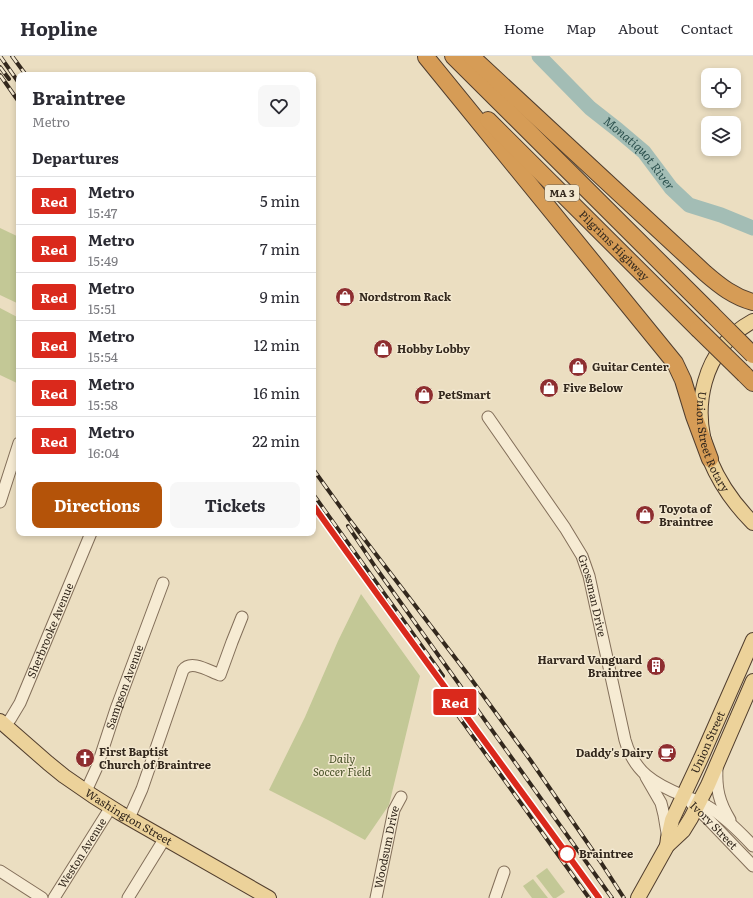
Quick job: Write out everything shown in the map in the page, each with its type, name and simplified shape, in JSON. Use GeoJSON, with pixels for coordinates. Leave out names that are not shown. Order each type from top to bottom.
{"type":"FeatureCollection","features":[{"type":"Feature","properties":{"kind":"highway","name":"Pilgrims Highway"},"geometry":{"type":"LineString","coordinates":[[453,56],[753,355]]}},
{"type":"Feature","properties":{"kind":"highway"},"geometry":{"type":"LineString","coordinates":[[470,56],[705,273],[729,292],[753,302]]}},
{"type":"Feature","properties":{"kind":"highway","name":"Pilgrims Highway"},"geometry":{"type":"LineString","coordinates":[[425,57],[748,379]]}},
{"type":"Feature","properties":{"kind":"highway"},"geometry":{"type":"LineString","coordinates":[[425,57],[675,363],[683,380],[694,416],[710,459]]}},
{"type":"Feature","properties":{"kind":"main road","name":"Union Street Rotary"},"geometry":{"type":"LineString","coordinates":[[753,321],[738,331],[724,344],[714,358],[707,375],[702,399],[701,415],[704,440],[710,459],[724,487],[739,508],[753,523]]}},
{"type":"Feature","properties":{"kind":"main road"},"geometry":{"type":"LineString","coordinates":[[739,508],[753,529]]}},
{"type":"Feature","properties":{"kind":"main road","name":"Union Street"},"geometry":{"type":"LineString","coordinates":[[638,898],[667,842],[672,820],[753,640]]}},
{"type":"Feature","properties":{"kind":"main road","name":"Union Street"},"geometry":{"type":"LineString","coordinates":[[667,842],[683,831],[698,805],[753,681]]}},
{"type":"Feature","properties":{"kind":"main road","name":"Washington Street"},"geometry":{"type":"LineString","coordinates":[[2,724],[64,776],[111,808],[269,898]]}},
{"type":"Feature","properties":{"kind":"street","name":"Grossman Drive"},"geometry":{"type":"LineString","coordinates":[[488,417],[565,528],[585,565],[630,756],[636,765],[654,781],[684,796]]}},
{"type":"Feature","properties":{"kind":"street"},"geometry":{"type":"LineString","coordinates":[[0,502],[16,452]]}},
{"type":"Feature","properties":{"kind":"street","name":"Sherbrooke Avenue"},"geometry":{"type":"LineString","coordinates":[[2,724],[14,713],[20,703],[90,536]]}},
{"type":"Feature","properties":{"kind":"street","name":"Sampson Avenue"},"geometry":{"type":"LineString","coordinates":[[86,791],[97,768],[116,709],[163,583]]}},
{"type":"Feature","properties":{"kind":"street"},"geometry":{"type":"LineString","coordinates":[[129,818],[140,795],[184,668],[190,665],[196,665],[220,675],[242,617]]}},
{"type":"Feature","properties":{"kind":"street"},"geometry":{"type":"LineString","coordinates":[[718,760],[717,786],[719,798],[727,815],[739,832]]}},
{"type":"Feature","properties":{"kind":"street"},"geometry":{"type":"LineString","coordinates":[[644,773],[661,803],[667,842]]}},
{"type":"Feature","properties":{"kind":"street","name":"Ivory Street"},"geometry":{"type":"LineString","coordinates":[[684,796],[698,805],[752,866]]}},
{"type":"Feature","properties":{"kind":"street","name":"Woodsum Drive"},"geometry":{"type":"LineString","coordinates":[[376,898],[394,810],[401,797]]}},
{"type":"Feature","properties":{"kind":"street","name":"Ivory Street"},"geometry":{"type":"LineString","coordinates":[[698,805],[712,809],[753,846]]}},
{"type":"Feature","properties":{"kind":"street","name":"Weston Avenue"},"geometry":{"type":"LineString","coordinates":[[54,898],[111,808]]}},
{"type":"Feature","properties":{"kind":"street"},"geometry":{"type":"LineString","coordinates":[[128,898],[165,838]]}},
{"type":"Feature","properties":{"kind":"street"},"geometry":{"type":"LineString","coordinates":[[0,871],[42,898]]}},
{"type":"Feature","properties":{"kind":"street"},"geometry":{"type":"LineString","coordinates":[[495,898],[504,872]]}},
{"type":"Feature","properties":{"kind":"green space"},"geometry":{"type":"Polygon","coordinates":[[[0,228],[16,236],[16,303],[0,295],[0,228]]]}},
{"type":"Feature","properties":{"kind":"green space"},"geometry":{"type":"Polygon","coordinates":[[[0,308],[16,316],[16,383],[0,375],[0,308]]]}},
{"type":"Feature","properties":{"kind":"green space","name":"Daily Soccer Field"},"geometry":{"type":"Polygon","coordinates":[[[361,594],[420,676],[389,805],[365,840],[269,790],[305,717],[338,641],[361,594]]]}},
{"type":"Feature","properties":{"kind":"green space"},"geometry":{"type":"Polygon","coordinates":[[[547,868],[565,892],[556,898],[553,898],[536,876],[547,868]]]}},
{"type":"Feature","properties":{"kind":"green space"},"geometry":{"type":"Polygon","coordinates":[[[533,879],[548,898],[532,898],[523,886],[533,879]]]}},
{"type":"Feature","properties":{"kind":"waterway","name":"Monatiquot River"},"geometry":{"type":"LineString","coordinates":[[539,56],[590,108],[644,152],[671,188],[689,205],[721,215],[753,228]]}},
{"type":"Feature","properties":{"kind":"railway"},"geometry":{"type":"LineString","coordinates":[[0,56],[16,79]]}},
{"type":"Feature","properties":{"kind":"railway"},"geometry":{"type":"LineString","coordinates":[[12,56],[24,72]]}},
{"type":"Feature","properties":{"kind":"railway"},"geometry":{"type":"LineString","coordinates":[[0,67],[9,79]]}},
{"type":"Feature","properties":{"kind":"railway"},"geometry":{"type":"LineString","coordinates":[[0,75],[16,98]]}},
{"type":"Feature","properties":{"kind":"railway"},"geometry":{"type":"LineString","coordinates":[[316,473],[531,761],[624,898]]}},
{"type":"Feature","properties":{"kind":"railway"},"geometry":{"type":"LineString","coordinates":[[316,498],[443,676]]}},
{"type":"Feature","properties":{"kind":"railway"},"geometry":{"type":"LineString","coordinates":[[316,509],[599,898]]}},
{"type":"Feature","properties":{"kind":"railway"},"geometry":{"type":"LineString","coordinates":[[348,526],[376,568],[612,898]]}},
{"type":"Feature","properties":{"kind":"railway"},"geometry":{"type":"LineString","coordinates":[[439,689],[589,898]]}},
{"type":"Feature","properties":{"kind":"metro line","name":"Red"},"geometry":{"type":"LineString","coordinates":[[316,509],[412,644],[599,898]]}},
{"type":"Feature","properties":{"kind":"place","name":"Nordstrom Rack"},"geometry":{"type":"Point","coordinates":[345,297]}},
{"type":"Feature","properties":{"kind":"place","name":"Hobby Lobby"},"geometry":{"type":"Point","coordinates":[383,349]}},
{"type":"Feature","properties":{"kind":"place","name":"Guitar Center"},"geometry":{"type":"Point","coordinates":[578,367]}},
{"type":"Feature","properties":{"kind":"place","name":"Five Below"},"geometry":{"type":"Point","coordinates":[549,388]}},
{"type":"Feature","properties":{"kind":"place","name":"PetSmart"},"geometry":{"type":"Point","coordinates":[424,395]}},
{"type":"Feature","properties":{"kind":"place","name":"Toyota of Braintree"},"geometry":{"type":"Point","coordinates":[645,515]}},
{"type":"Feature","properties":{"kind":"place","name":"Harvard Vanguard Braintree"},"geometry":{"type":"Point","coordinates":[656,666]}},
{"type":"Feature","properties":{"kind":"place","name":"Daddy's Dairy"},"geometry":{"type":"Point","coordinates":[667,753]}},
{"type":"Feature","properties":{"kind":"place","name":"First Baptist Church of Braintree"},"geometry":{"type":"Point","coordinates":[85,758]}},
{"type":"Feature","properties":{"kind":"place","name":"Braintree"},"geometry":{"type":"Point","coordinates":[567,854]}}]}
